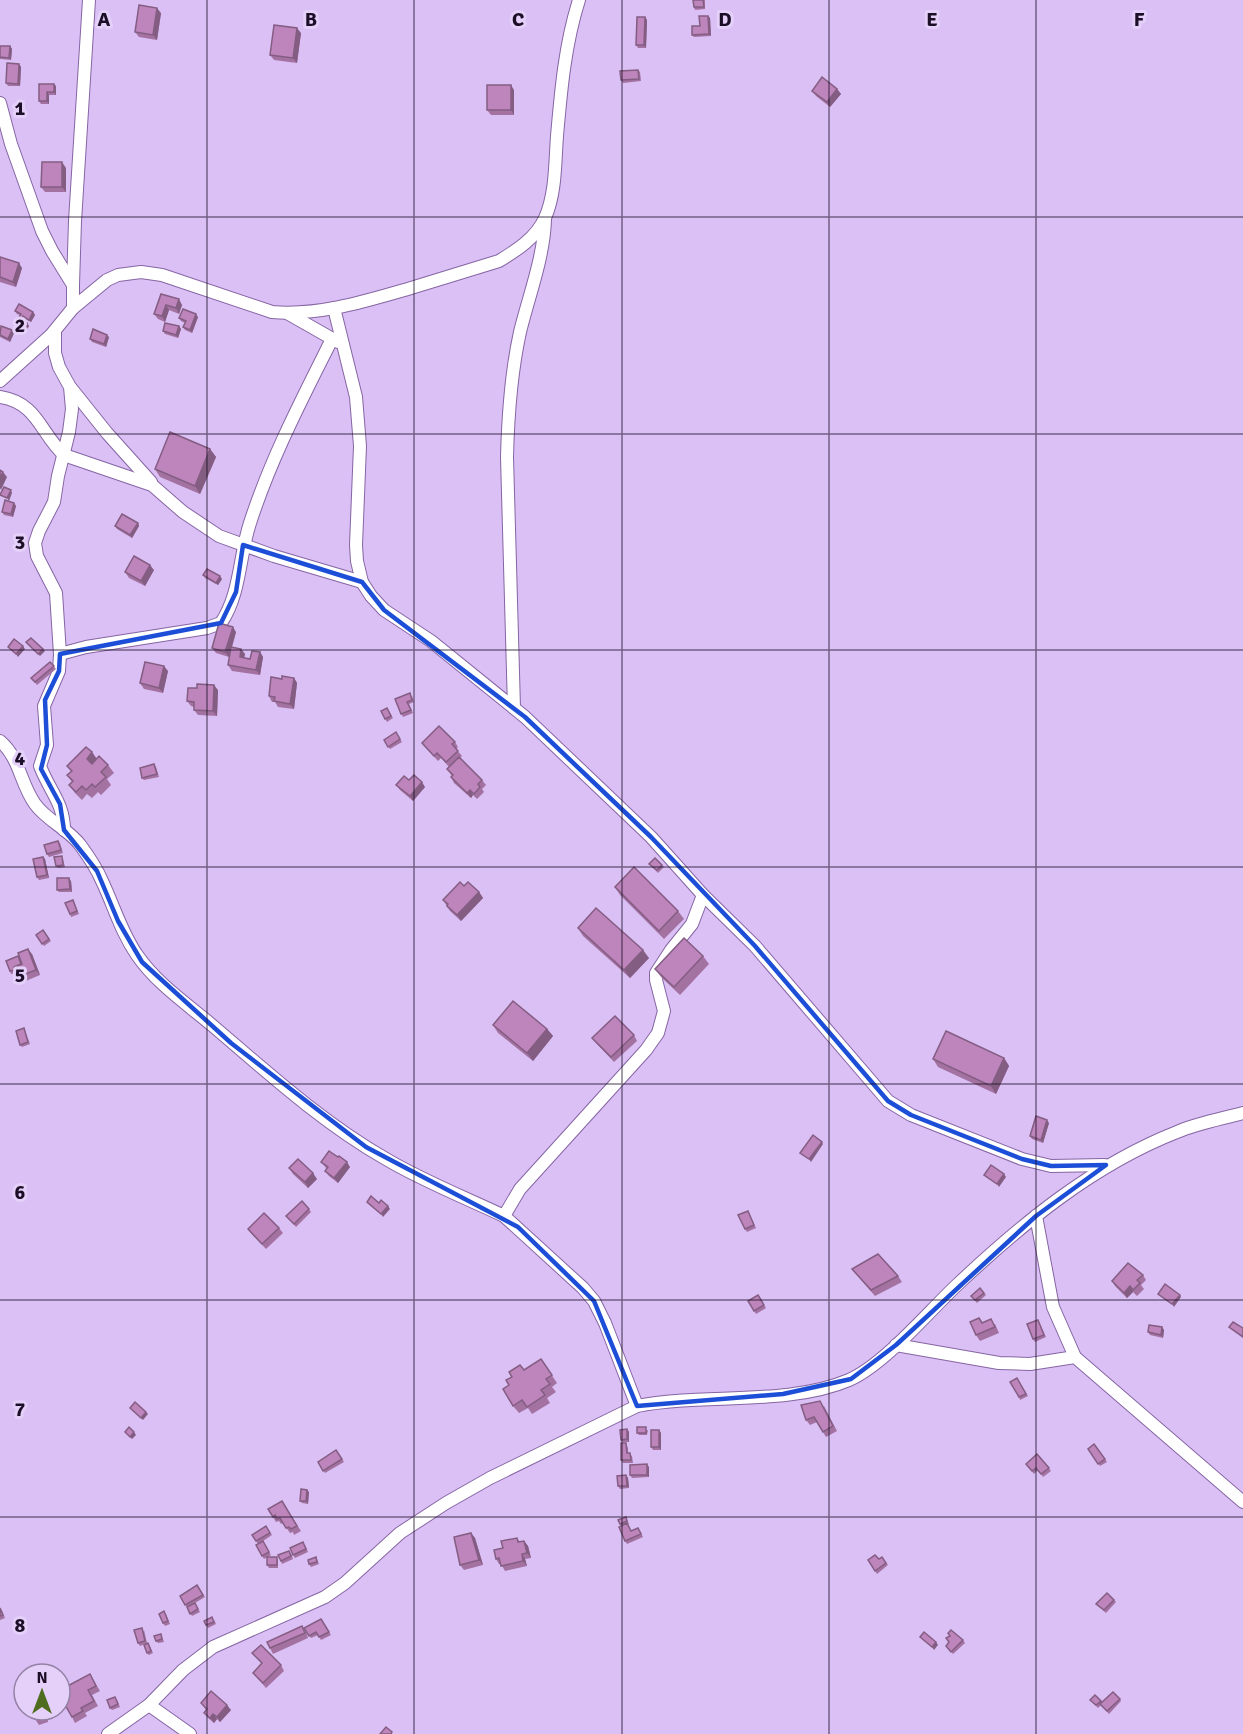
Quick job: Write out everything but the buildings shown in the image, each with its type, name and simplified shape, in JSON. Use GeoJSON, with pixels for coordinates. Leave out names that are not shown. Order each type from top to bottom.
{"type":"FeatureCollection","features":[{"type":"Feature","properties":{"kind":"street"},"geometry":{"type":"LineString","coordinates":[[73,308],[75,221],[89,0]]}},
{"type":"Feature","properties":{"kind":"street"},"geometry":{"type":"LineString","coordinates":[[514,708],[507,457],[508,418],[518,344],[543,248],[545,217],[553,189],[563,70],[579,0]]}},
{"type":"Feature","properties":{"kind":"street"},"geometry":{"type":"LineString","coordinates":[[0,103],[11,144],[42,231],[74,285]]}},
{"type":"Feature","properties":{"kind":"street"},"geometry":{"type":"LineString","coordinates":[[0,381],[55,331],[73,308],[106,280],[118,275],[141,272],[162,275],[272,312],[287,313],[334,308],[369,300],[499,261],[528,242],[545,217]]}},
{"type":"Feature","properties":{"kind":"street"},"geometry":{"type":"LineString","coordinates":[[334,308],[356,397],[360,461],[356,545],[362,582],[370,596],[384,610],[431,641],[514,708],[651,837],[755,946],[888,1101],[900,1109],[1030,1161],[1051,1166],[1106,1165]]}},
{"type":"Feature","properties":{"kind":"street"},"geometry":{"type":"LineString","coordinates":[[287,313],[344,345]]}},
{"type":"Feature","properties":{"kind":"street"},"geometry":{"type":"LineString","coordinates":[[55,331],[55,353],[70,387],[152,484],[204,527],[219,536],[274,556],[362,582]]}},
{"type":"Feature","properties":{"kind":"street"},"geometry":{"type":"LineString","coordinates":[[60,654],[86,646],[207,628],[221,623],[236,592],[243,545],[280,442],[332,339]]}},
{"type":"Feature","properties":{"kind":"street"},"geometry":{"type":"LineString","coordinates":[[64,830],[64,816],[60,804],[40,766],[47,744],[44,706],[59,671],[60,654],[56,593],[37,556],[35,543],[54,502],[57,476],[71,419],[70,387]]}},
{"type":"Feature","properties":{"kind":"street"},"geometry":{"type":"LineString","coordinates":[[0,397],[27,408],[64,455],[152,484]]}},
{"type":"Feature","properties":{"kind":"street"},"geometry":{"type":"LineString","coordinates":[[0,741],[13,754],[33,802],[41,812],[79,844],[97,872],[118,921],[136,953],[156,977],[181,1001],[318,1112],[366,1147],[387,1160],[504,1216],[583,1288],[594,1301],[605,1323],[637,1406]]}},
{"type":"Feature","properties":{"kind":"street"},"geometry":{"type":"LineString","coordinates":[[504,1216],[520,1189],[658,1034],[664,1011],[656,973],[692,924],[704,895]]}},
{"type":"Feature","properties":{"kind":"street"},"geometry":{"type":"LineString","coordinates":[[108,1734],[149,1705],[183,1670],[213,1647],[325,1597],[345,1583],[400,1533],[446,1503],[490,1478],[637,1406],[663,1402],[783,1394],[820,1389],[851,1379],[896,1345],[960,1282],[1036,1216],[1076,1185],[1106,1165],[1179,1131],[1243,1113]]}},
{"type":"Feature","properties":{"kind":"street"},"geometry":{"type":"LineString","coordinates":[[1036,1216],[1053,1307],[1075,1357],[1243,1502]]}},
{"type":"Feature","properties":{"kind":"street"},"geometry":{"type":"LineString","coordinates":[[896,1345],[999,1363],[1030,1364],[1075,1357]]}},
{"type":"Feature","properties":{"kind":"street"},"geometry":{"type":"LineString","coordinates":[[149,1705],[190,1734]]}},
{"type":"Feature","properties":{"kind":"highlighted area"},"geometry":{"type":"Polygon","coordinates":[[[243,545],[362,582],[384,610],[525,717],[651,837],[755,946],[888,1101],[911,1115],[1022,1159],[1051,1166],[1106,1165],[1036,1216],[896,1345],[851,1379],[783,1394],[637,1406],[594,1301],[518,1227],[366,1147],[231,1043],[142,962],[118,921],[97,871],[64,830],[60,804],[41,769],[47,745],[45,700],[59,671],[60,654],[221,623],[236,592],[243,545]]]}}]}
